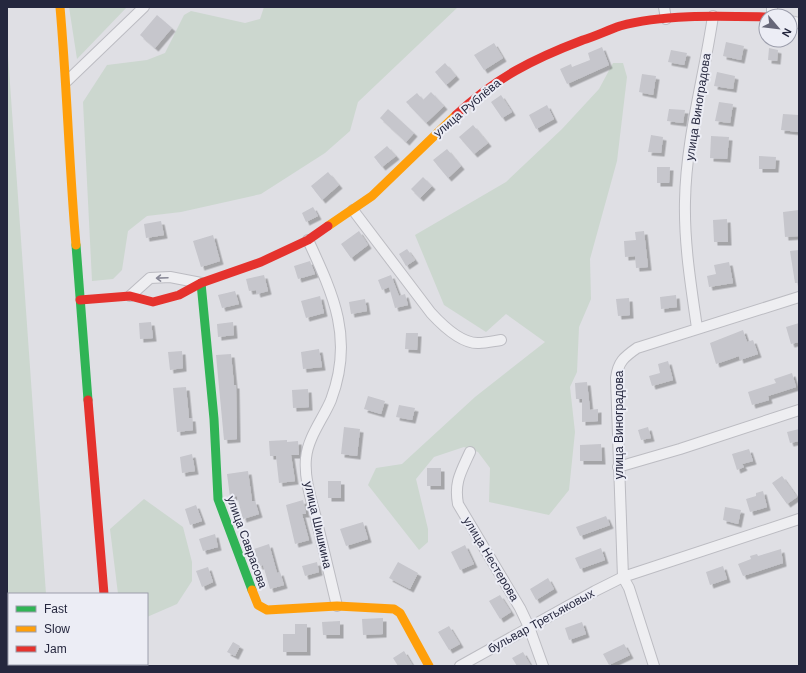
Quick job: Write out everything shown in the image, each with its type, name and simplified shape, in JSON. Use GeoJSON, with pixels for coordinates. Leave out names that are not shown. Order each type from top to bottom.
{"type":"FeatureCollection","features":[{"type":"Feature","properties":{"kind":"street"},"geometry":{"type":"LineString","coordinates":[[60,7],[67,82],[69,161],[104,593]]}},
{"type":"Feature","properties":{"kind":"street"},"geometry":{"type":"LineString","coordinates":[[67,82],[144,7]]}},
{"type":"Feature","properties":{"kind":"street"},"geometry":{"type":"LineString","coordinates":[[664,7],[666,19]]}},
{"type":"Feature","properties":{"kind":"street","name":"улица Рублёва"},"geometry":{"type":"LineString","coordinates":[[80,300],[130,296],[153,302],[179,295],[201,283],[261,262],[308,240],[353,210],[392,177],[469,103],[514,70],[549,53],[621,26],[666,19],[713,16],[758,17]]}},
{"type":"Feature","properties":{"kind":"street","name":"улица Виноградова"},"geometry":{"type":"LineString","coordinates":[[623,577],[616,378],[622,358],[637,348],[697,328],[689,276],[685,202],[689,151],[713,16]]}},
{"type":"Feature","properties":{"kind":"street"},"geometry":{"type":"LineString","coordinates":[[353,210],[399,268],[431,314],[444,327],[461,337],[477,343],[502,340]]}},
{"type":"Feature","properties":{"kind":"street","name":"улица Шишкина"},"geometry":{"type":"LineString","coordinates":[[308,240],[323,272],[334,304],[341,332],[342,353],[339,376],[330,401],[309,443],[306,458],[306,480],[337,606]]}},
{"type":"Feature","properties":{"kind":"street"},"geometry":{"type":"LineString","coordinates":[[130,296],[150,278],[170,277],[201,283]]}},
{"type":"Feature","properties":{"kind":"street","name":"улица Саврасова"},"geometry":{"type":"LineString","coordinates":[[201,283],[214,418],[218,499],[258,605],[267,610],[337,606],[394,609],[400,613],[429,666]]}},
{"type":"Feature","properties":{"kind":"street"},"geometry":{"type":"LineString","coordinates":[[697,328],[799,296]]}},
{"type":"Feature","properties":{"kind":"street"},"geometry":{"type":"LineString","coordinates":[[618,467],[680,449],[799,410]]}},
{"type":"Feature","properties":{"kind":"street","name":"улица Нестерова"},"geometry":{"type":"LineString","coordinates":[[470,452],[457,480],[456,491],[458,504],[520,608],[544,666]]}},
{"type":"Feature","properties":{"kind":"street","name":"бульвар Третьяковых"},"geometry":{"type":"LineString","coordinates":[[460,666],[623,577],[799,519]]}},
{"type":"Feature","properties":{"kind":"street"},"geometry":{"type":"LineString","coordinates":[[623,577],[629,588],[654,666]]}},
{"type":"Feature","properties":{"kind":"shaded area"},"geometry":{"type":"Polygon","coordinates":[[[69,7],[127,7],[77,59],[69,7]]]}},
{"type":"Feature","properties":{"kind":"shaded area"},"geometry":{"type":"Polygon","coordinates":[[[264,7],[458,7],[358,102],[350,131],[325,153],[261,194],[181,212],[147,216],[128,231],[122,270],[113,279],[92,281],[83,102],[107,65],[147,60],[165,53],[184,15],[191,11],[245,23],[260,19],[264,7]]]}},
{"type":"Feature","properties":{"kind":"shaded area"},"geometry":{"type":"Polygon","coordinates":[[[7,41],[46,593],[8,593],[8,665],[51,666],[7,666],[7,41]]]}},
{"type":"Feature","properties":{"kind":"shaded area"},"geometry":{"type":"Polygon","coordinates":[[[613,63],[623,63],[627,77],[617,161],[590,259],[591,299],[579,327],[577,372],[570,387],[575,432],[569,490],[549,515],[489,502],[490,468],[478,452],[464,447],[434,457],[416,479],[428,529],[428,542],[419,550],[368,485],[376,468],[402,464],[475,397],[545,342],[506,314],[486,332],[444,305],[415,235],[506,182],[562,129],[599,89],[613,63]]]}},
{"type":"Feature","properties":{"kind":"shaded area"},"geometry":{"type":"Polygon","coordinates":[[[144,499],[183,527],[192,562],[192,581],[177,604],[148,617],[148,593],[118,593],[110,529],[144,499]]]}},
{"type":"Feature","properties":{"kind":"building"},"geometry":{"type":"Polygon","coordinates":[[[157,15],[172,28],[155,48],[140,35],[157,15]]]}},
{"type":"Feature","properties":{"kind":"building"},"geometry":{"type":"Polygon","coordinates":[[[726,42],[744,46],[741,60],[723,56],[726,42]]]}},
{"type":"Feature","properties":{"kind":"building"},"geometry":{"type":"Polygon","coordinates":[[[494,43],[503,58],[484,70],[474,55],[494,43]]]}},
{"type":"Feature","properties":{"kind":"building"},"geometry":{"type":"Polygon","coordinates":[[[602,47],[609,65],[567,84],[560,69],[571,64],[572,67],[590,60],[588,53],[602,47]]]}},
{"type":"Feature","properties":{"kind":"building"},"geometry":{"type":"Polygon","coordinates":[[[769,48],[778,50],[777,61],[768,60],[769,48]]]}},
{"type":"Feature","properties":{"kind":"building"},"geometry":{"type":"Polygon","coordinates":[[[671,50],[687,53],[684,65],[668,62],[671,50]]]}},
{"type":"Feature","properties":{"kind":"building"},"geometry":{"type":"Polygon","coordinates":[[[445,63],[456,76],[446,85],[435,72],[445,63]]]}},
{"type":"Feature","properties":{"kind":"building"},"geometry":{"type":"Polygon","coordinates":[[[717,72],[735,76],[733,89],[714,86],[717,72]]]}},
{"type":"Feature","properties":{"kind":"building"},"geometry":{"type":"Polygon","coordinates":[[[642,74],[656,76],[653,95],[639,92],[642,74]]]}},
{"type":"Feature","properties":{"kind":"building"},"geometry":{"type":"Polygon","coordinates":[[[431,92],[444,106],[426,123],[406,102],[417,93],[423,100],[431,92]]]}},
{"type":"Feature","properties":{"kind":"building"},"geometry":{"type":"Polygon","coordinates":[[[501,95],[512,112],[502,118],[491,102],[501,95]]]}},
{"type":"Feature","properties":{"kind":"building"},"geometry":{"type":"Polygon","coordinates":[[[719,102],[733,104],[730,123],[715,121],[719,102]]]}},
{"type":"Feature","properties":{"kind":"building"},"geometry":{"type":"Polygon","coordinates":[[[547,105],[554,119],[536,129],[529,115],[547,105]]]}},
{"type":"Feature","properties":{"kind":"building"},"geometry":{"type":"Polygon","coordinates":[[[388,109],[414,133],[406,142],[380,118],[388,109]]]}},
{"type":"Feature","properties":{"kind":"building"},"geometry":{"type":"Polygon","coordinates":[[[669,109],[685,110],[683,123],[667,121],[669,109]]]}},
{"type":"Feature","properties":{"kind":"building"},"geometry":{"type":"Polygon","coordinates":[[[783,114],[799,115],[799,132],[781,130],[783,114]]]}},
{"type":"Feature","properties":{"kind":"building"},"geometry":{"type":"Polygon","coordinates":[[[473,125],[488,143],[474,154],[459,137],[473,125]]]}},
{"type":"Feature","properties":{"kind":"building"},"geometry":{"type":"Polygon","coordinates":[[[651,135],[663,137],[661,153],[648,152],[651,135]]]}},
{"type":"Feature","properties":{"kind":"building"},"geometry":{"type":"Polygon","coordinates":[[[711,136],[729,137],[727,159],[710,158],[711,136]]]}},
{"type":"Feature","properties":{"kind":"building"},"geometry":{"type":"Polygon","coordinates":[[[387,146],[396,156],[382,167],[374,157],[387,146]]]}},
{"type":"Feature","properties":{"kind":"building"},"geometry":{"type":"Polygon","coordinates":[[[447,149],[461,166],[448,178],[433,160],[447,149]]]}},
{"type":"Feature","properties":{"kind":"building"},"geometry":{"type":"Polygon","coordinates":[[[759,156],[776,157],[775,169],[759,169],[759,156]]]}},
{"type":"Feature","properties":{"kind":"building"},"geometry":{"type":"Polygon","coordinates":[[[657,167],[670,167],[669,183],[657,183],[657,167]]]}},
{"type":"Feature","properties":{"kind":"building"},"geometry":{"type":"Polygon","coordinates":[[[328,172],[339,185],[322,200],[311,186],[328,172]]]}},
{"type":"Feature","properties":{"kind":"building"},"geometry":{"type":"Polygon","coordinates":[[[423,177],[432,186],[420,198],[411,189],[423,177]]]}},
{"type":"Feature","properties":{"kind":"building"},"geometry":{"type":"Polygon","coordinates":[[[313,207],[318,216],[306,222],[302,213],[313,207]]]}},
{"type":"Feature","properties":{"kind":"building"},"geometry":{"type":"Polygon","coordinates":[[[799,210],[799,236],[785,237],[783,212],[799,210]]]}},
{"type":"Feature","properties":{"kind":"building"},"geometry":{"type":"Polygon","coordinates":[[[727,219],[728,242],[714,242],[713,220],[727,219]]]}},
{"type":"Feature","properties":{"kind":"building"},"geometry":{"type":"Polygon","coordinates":[[[161,221],[164,235],[146,238],[144,224],[161,221]]]}},
{"type":"Feature","properties":{"kind":"building"},"geometry":{"type":"Polygon","coordinates":[[[359,231],[368,245],[351,258],[341,244],[359,231]]]}},
{"type":"Feature","properties":{"kind":"building"},"geometry":{"type":"Polygon","coordinates":[[[644,231],[648,267],[636,268],[635,256],[625,257],[624,241],[636,240],[635,232],[644,231]]]}},
{"type":"Feature","properties":{"kind":"building"},"geometry":{"type":"Polygon","coordinates":[[[213,235],[220,261],[201,267],[193,241],[213,235]]]}},
{"type":"Feature","properties":{"kind":"building"},"geometry":{"type":"Polygon","coordinates":[[[407,249],[415,260],[406,266],[399,254],[407,249]]]}},
{"type":"Feature","properties":{"kind":"building"},"geometry":{"type":"Polygon","coordinates":[[[799,250],[799,283],[795,283],[790,251],[799,250]]]}},
{"type":"Feature","properties":{"kind":"building"},"geometry":{"type":"Polygon","coordinates":[[[310,261],[315,274],[298,279],[294,266],[310,261]]]}},
{"type":"Feature","properties":{"kind":"building"},"geometry":{"type":"Polygon","coordinates":[[[729,262],[733,283],[709,287],[707,276],[716,274],[714,265],[729,262]]]}},
{"type":"Feature","properties":{"kind":"building"},"geometry":{"type":"Polygon","coordinates":[[[264,275],[268,291],[257,294],[256,290],[249,291],[246,279],[264,275]]]}},
{"type":"Feature","properties":{"kind":"building"},"geometry":{"type":"Polygon","coordinates":[[[391,275],[399,296],[405,294],[408,305],[395,308],[389,287],[382,290],[378,280],[391,275]]]}},
{"type":"Feature","properties":{"kind":"building"},"geometry":{"type":"Polygon","coordinates":[[[235,291],[239,304],[222,308],[218,295],[235,291]]]}},
{"type":"Feature","properties":{"kind":"building"},"geometry":{"type":"Polygon","coordinates":[[[676,295],[677,307],[661,309],[660,297],[676,295]]]}},
{"type":"Feature","properties":{"kind":"building"},"geometry":{"type":"Polygon","coordinates":[[[320,296],[324,313],[306,318],[301,301],[320,296]]]}},
{"type":"Feature","properties":{"kind":"building"},"geometry":{"type":"Polygon","coordinates":[[[629,298],[630,315],[618,316],[616,299],[629,298]]]}},
{"type":"Feature","properties":{"kind":"building"},"geometry":{"type":"Polygon","coordinates":[[[365,299],[367,311],[351,314],[349,302],[365,299]]]}},
{"type":"Feature","properties":{"kind":"building"},"geometry":{"type":"Polygon","coordinates":[[[151,322],[153,338],[140,339],[139,323],[151,322]]]}},
{"type":"Feature","properties":{"kind":"building"},"geometry":{"type":"Polygon","coordinates":[[[233,322],[234,335],[218,337],[217,324],[233,322]]]}},
{"type":"Feature","properties":{"kind":"building"},"geometry":{"type":"Polygon","coordinates":[[[799,323],[799,342],[791,344],[786,327],[799,323]]]}},
{"type":"Feature","properties":{"kind":"building"},"geometry":{"type":"Polygon","coordinates":[[[743,330],[747,342],[753,340],[758,354],[740,360],[739,356],[716,364],[710,343],[743,330]]]}},
{"type":"Feature","properties":{"kind":"building"},"geometry":{"type":"Polygon","coordinates":[[[406,333],[418,333],[417,350],[405,349],[406,333]]]}},
{"type":"Feature","properties":{"kind":"building"},"geometry":{"type":"Polygon","coordinates":[[[319,349],[322,367],[303,369],[301,352],[319,349]]]}},
{"type":"Feature","properties":{"kind":"building"},"geometry":{"type":"Polygon","coordinates":[[[182,351],[183,368],[170,370],[168,352],[182,351]]]}},
{"type":"Feature","properties":{"kind":"building"},"geometry":{"type":"Polygon","coordinates":[[[231,354],[234,385],[236,385],[237,439],[224,440],[216,355],[231,354]]]}},
{"type":"Feature","properties":{"kind":"building"},"geometry":{"type":"Polygon","coordinates":[[[668,361],[673,380],[652,386],[649,376],[660,373],[658,364],[668,361]]]}},
{"type":"Feature","properties":{"kind":"building"},"geometry":{"type":"Polygon","coordinates":[[[792,373],[796,387],[768,396],[769,400],[752,405],[748,392],[776,383],[774,379],[792,373]]]}},
{"type":"Feature","properties":{"kind":"building"},"geometry":{"type":"Polygon","coordinates":[[[587,382],[590,410],[598,409],[598,421],[582,422],[582,399],[576,399],[575,383],[587,382]]]}},
{"type":"Feature","properties":{"kind":"building"},"geometry":{"type":"Polygon","coordinates":[[[186,387],[189,418],[192,418],[193,430],[177,432],[173,388],[186,387]]]}},
{"type":"Feature","properties":{"kind":"building"},"geometry":{"type":"Polygon","coordinates":[[[308,389],[309,407],[293,408],[292,390],[308,389]]]}},
{"type":"Feature","properties":{"kind":"building"},"geometry":{"type":"Polygon","coordinates":[[[368,396],[385,401],[381,414],[364,409],[368,396]]]}},
{"type":"Feature","properties":{"kind":"building"},"geometry":{"type":"Polygon","coordinates":[[[399,405],[415,408],[412,420],[396,417],[399,405]]]}},
{"type":"Feature","properties":{"kind":"building"},"geometry":{"type":"Polygon","coordinates":[[[344,427],[360,429],[357,456],[341,454],[344,427]]]}},
{"type":"Feature","properties":{"kind":"building"},"geometry":{"type":"Polygon","coordinates":[[[648,427],[651,438],[641,440],[638,430],[648,427]]]}},
{"type":"Feature","properties":{"kind":"building"},"geometry":{"type":"Polygon","coordinates":[[[799,429],[799,441],[790,443],[787,432],[799,429]]]}},
{"type":"Feature","properties":{"kind":"building"},"geometry":{"type":"Polygon","coordinates":[[[287,440],[287,442],[298,441],[299,455],[291,455],[295,481],[279,483],[276,456],[270,456],[269,441],[287,440]]]}},
{"type":"Feature","properties":{"kind":"building"},"geometry":{"type":"Polygon","coordinates":[[[601,444],[602,461],[580,461],[580,445],[601,444]]]}},
{"type":"Feature","properties":{"kind":"building"},"geometry":{"type":"Polygon","coordinates":[[[749,449],[753,461],[742,464],[744,467],[737,470],[732,454],[749,449]]]}},
{"type":"Feature","properties":{"kind":"building"},"geometry":{"type":"Polygon","coordinates":[[[192,454],[195,471],[182,473],[180,457],[192,454]]]}},
{"type":"Feature","properties":{"kind":"building"},"geometry":{"type":"Polygon","coordinates":[[[427,468],[441,468],[441,486],[427,486],[427,468]]]}},
{"type":"Feature","properties":{"kind":"building"},"geometry":{"type":"Polygon","coordinates":[[[248,471],[252,501],[255,501],[259,514],[243,519],[237,496],[230,497],[227,474],[248,471]]]}},
{"type":"Feature","properties":{"kind":"building"},"geometry":{"type":"Polygon","coordinates":[[[782,476],[797,497],[787,504],[772,483],[782,476]]]}},
{"type":"Feature","properties":{"kind":"building"},"geometry":{"type":"Polygon","coordinates":[[[328,481],[341,481],[341,498],[328,498],[328,481]]]}},
{"type":"Feature","properties":{"kind":"building"},"geometry":{"type":"Polygon","coordinates":[[[763,491],[767,507],[750,512],[746,499],[756,496],[756,493],[763,491]]]}},
{"type":"Feature","properties":{"kind":"building"},"geometry":{"type":"Polygon","coordinates":[[[303,500],[306,514],[302,514],[309,540],[295,544],[286,505],[303,500]]]}},
{"type":"Feature","properties":{"kind":"building"},"geometry":{"type":"Polygon","coordinates":[[[196,505],[202,521],[190,525],[185,509],[196,505]]]}},
{"type":"Feature","properties":{"kind":"building"},"geometry":{"type":"Polygon","coordinates":[[[725,507],[741,510],[738,524],[723,520],[725,507]]]}},
{"type":"Feature","properties":{"kind":"building"},"geometry":{"type":"Polygon","coordinates":[[[606,516],[610,525],[580,536],[576,527],[606,516]]]}},
{"type":"Feature","properties":{"kind":"building"},"geometry":{"type":"Polygon","coordinates":[[[363,522],[368,539],[346,546],[340,529],[363,522]]]}},
{"type":"Feature","properties":{"kind":"building"},"geometry":{"type":"Polygon","coordinates":[[[215,534],[218,547],[203,551],[199,539],[215,534]]]}},
{"type":"Feature","properties":{"kind":"building"},"geometry":{"type":"Polygon","coordinates":[[[269,544],[277,573],[280,572],[284,585],[270,589],[263,565],[259,566],[254,549],[269,544]]]}},
{"type":"Feature","properties":{"kind":"building"},"geometry":{"type":"Polygon","coordinates":[[[465,545],[474,564],[460,570],[451,552],[465,545]]]}},
{"type":"Feature","properties":{"kind":"building"},"geometry":{"type":"Polygon","coordinates":[[[601,548],[605,560],[580,569],[575,558],[601,548]]]}},
{"type":"Feature","properties":{"kind":"building"},"geometry":{"type":"Polygon","coordinates":[[[781,549],[783,563],[743,576],[738,564],[751,559],[750,556],[757,554],[758,556],[781,549]]]}},
{"type":"Feature","properties":{"kind":"building"},"geometry":{"type":"Polygon","coordinates":[[[317,562],[319,572],[305,576],[302,566],[317,562]]]}},
{"type":"Feature","properties":{"kind":"building"},"geometry":{"type":"Polygon","coordinates":[[[398,562],[418,573],[410,589],[389,578],[398,562]]]}},
{"type":"Feature","properties":{"kind":"building"},"geometry":{"type":"Polygon","coordinates":[[[723,566],[727,579],[710,585],[706,572],[723,566]]]}},
{"type":"Feature","properties":{"kind":"building"},"geometry":{"type":"Polygon","coordinates":[[[208,567],[213,582],[202,587],[196,571],[208,567]]]}},
{"type":"Feature","properties":{"kind":"building"},"geometry":{"type":"Polygon","coordinates":[[[548,578],[554,589],[536,600],[530,589],[548,578]]]}},
{"type":"Feature","properties":{"kind":"building"},"geometry":{"type":"Polygon","coordinates":[[[500,595],[511,612],[500,619],[489,601],[500,595]]]}},
{"type":"Feature","properties":{"kind":"building"},"geometry":{"type":"Polygon","coordinates":[[[383,618],[383,634],[363,635],[362,619],[383,618]]]}},
{"type":"Feature","properties":{"kind":"building"},"geometry":{"type":"Polygon","coordinates":[[[340,621],[340,635],[323,635],[322,622],[340,621]]]}},
{"type":"Feature","properties":{"kind":"building"},"geometry":{"type":"Polygon","coordinates":[[[582,622],[586,634],[569,640],[565,628],[582,622]]]}},
{"type":"Feature","properties":{"kind":"building"},"geometry":{"type":"Polygon","coordinates":[[[295,624],[307,624],[307,652],[283,652],[283,634],[295,634],[295,624]]]}},
{"type":"Feature","properties":{"kind":"building"},"geometry":{"type":"Polygon","coordinates":[[[449,626],[460,644],[449,650],[438,632],[449,626]]]}},
{"type":"Feature","properties":{"kind":"building"},"geometry":{"type":"Polygon","coordinates":[[[233,642],[240,646],[235,656],[227,652],[233,642]]]}},
{"type":"Feature","properties":{"kind":"building"},"geometry":{"type":"Polygon","coordinates":[[[624,644],[630,655],[609,665],[603,654],[624,644]]]}},
{"type":"Feature","properties":{"kind":"building"},"geometry":{"type":"Polygon","coordinates":[[[404,651],[413,666],[398,666],[393,658],[404,651]]]}},
{"type":"Feature","properties":{"kind":"building"},"geometry":{"type":"Polygon","coordinates":[[[523,652],[531,666],[517,666],[512,658],[523,652]]]}},
{"type":"Feature","properties":{"kind":"traffic: fast"},"geometry":{"type":"LineString","coordinates":[[76,245],[88,400]]}},
{"type":"Feature","properties":{"kind":"traffic: fast"},"geometry":{"type":"LineString","coordinates":[[201,283],[214,419],[218,499],[252,590]]}},
{"type":"Feature","properties":{"kind":"traffic: slow"},"geometry":{"type":"LineString","coordinates":[[60,7],[76,245]]}},
{"type":"Feature","properties":{"kind":"traffic: slow"},"geometry":{"type":"LineString","coordinates":[[328,226],[372,196],[456,115]]}},
{"type":"Feature","properties":{"kind":"traffic: slow"},"geometry":{"type":"LineString","coordinates":[[252,590],[258,605],[267,610],[337,606],[394,609],[400,613],[429,666]]}},
{"type":"Feature","properties":{"kind":"traffic: jam"},"geometry":{"type":"LineString","coordinates":[[456,115],[485,90],[531,62],[620,26],[655,19],[711,16],[758,17]]}},
{"type":"Feature","properties":{"kind":"traffic: jam"},"geometry":{"type":"LineString","coordinates":[[80,300],[130,296],[153,302],[179,295],[201,283],[261,262],[308,240],[328,226]]}},
{"type":"Feature","properties":{"kind":"traffic: jam"},"geometry":{"type":"LineString","coordinates":[[88,400],[104,593]]}}]}
